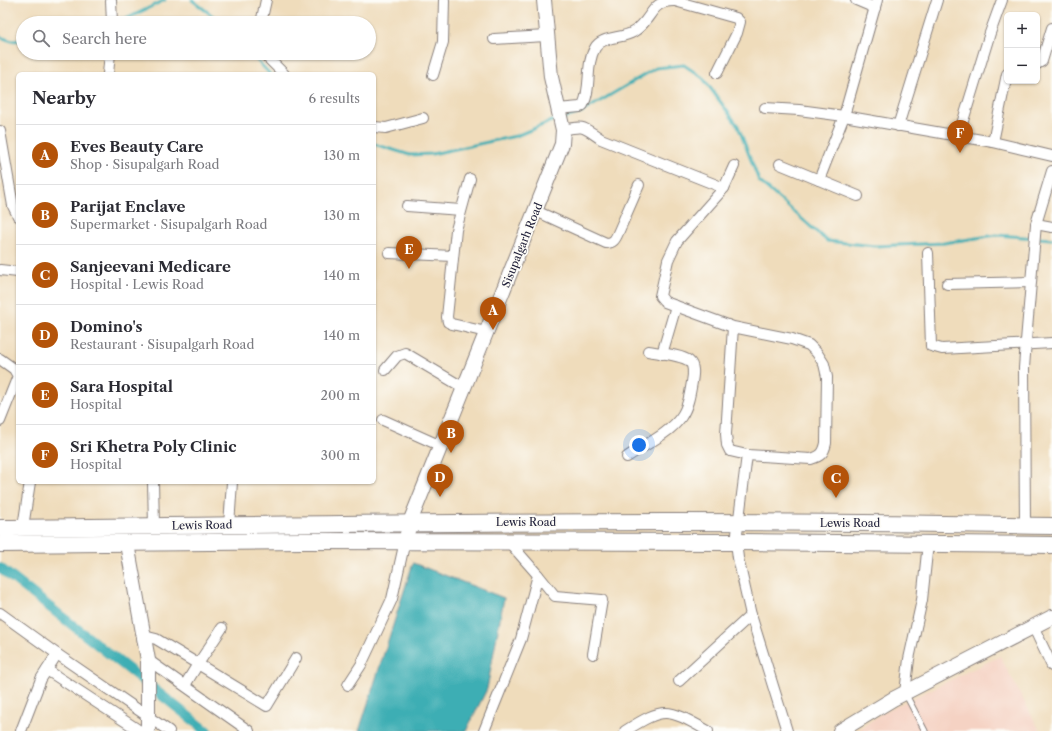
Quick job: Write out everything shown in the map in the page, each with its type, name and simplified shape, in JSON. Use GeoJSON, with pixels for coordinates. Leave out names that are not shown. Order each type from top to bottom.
{"type":"FeatureCollection","features":[{"type":"Feature","properties":{"kind":"main road","name":"Lewis Road"},"geometry":{"type":"LineString","coordinates":[[0,528],[410,523],[738,523],[1052,526]]}},
{"type":"Feature","properties":{"kind":"main road"},"geometry":{"type":"LineString","coordinates":[[126,526],[127,544]]}},
{"type":"Feature","properties":{"kind":"main road","name":"Lewis Road"},"geometry":{"type":"LineString","coordinates":[[0,544],[736,542],[928,543],[1052,546]]}},
{"type":"Feature","properties":{"kind":"street"},"geometry":{"type":"LineString","coordinates":[[263,16],[266,0]]}},
{"type":"Feature","properties":{"kind":"street"},"geometry":{"type":"LineString","coordinates":[[432,76],[443,42],[444,0]]}},
{"type":"Feature","properties":{"kind":"street"},"geometry":{"type":"LineString","coordinates":[[544,0],[546,36],[551,77],[560,119]]}},
{"type":"Feature","properties":{"kind":"street"},"geometry":{"type":"LineString","coordinates":[[818,180],[844,116],[876,4],[856,0]]}},
{"type":"Feature","properties":{"kind":"street"},"geometry":{"type":"LineString","coordinates":[[898,126],[937,0]]}},
{"type":"Feature","properties":{"kind":"street"},"geometry":{"type":"LineString","coordinates":[[958,137],[990,33],[1002,0]]}},
{"type":"Feature","properties":{"kind":"street"},"geometry":{"type":"LineString","coordinates":[[560,119],[583,105],[591,56],[595,47],[600,42],[620,38],[634,32],[643,25],[656,6],[666,1],[675,1],[736,18],[740,22],[737,34],[717,73]]}},
{"type":"Feature","properties":{"kind":"street"},"geometry":{"type":"LineString","coordinates":[[111,4],[112,16]]}},
{"type":"Feature","properties":{"kind":"street"},"geometry":{"type":"LineString","coordinates":[[1040,62],[1042,61],[1052,28]]}},
{"type":"Feature","properties":{"kind":"street"},"geometry":{"type":"LineString","coordinates":[[494,39],[546,36]]}},
{"type":"Feature","properties":{"kind":"street"},"geometry":{"type":"LineString","coordinates":[[108,72],[109,60]]}},
{"type":"Feature","properties":{"kind":"street"},"geometry":{"type":"LineString","coordinates":[[270,60],[282,72]]}},
{"type":"Feature","properties":{"kind":"street"},"geometry":{"type":"LineString","coordinates":[[993,142],[1005,84]]}},
{"type":"Feature","properties":{"kind":"street"},"geometry":{"type":"LineString","coordinates":[[765,108],[799,110],[844,116],[993,142],[1052,156]]}},
{"type":"Feature","properties":{"kind":"street"},"geometry":{"type":"LineString","coordinates":[[376,127],[386,128],[423,118]]}},
{"type":"Feature","properties":{"kind":"street"},"geometry":{"type":"LineString","coordinates":[[560,119],[577,127],[586,128],[601,139],[724,188]]}},
{"type":"Feature","properties":{"kind":"street","name":"Sisupalgarh Road"},"geometry":{"type":"LineString","coordinates":[[405,542],[410,523],[562,144],[560,119]]}},
{"type":"Feature","properties":{"kind":"street"},"geometry":{"type":"LineString","coordinates":[[0,131],[13,206],[16,212]]}},
{"type":"Feature","properties":{"kind":"street"},"geometry":{"type":"LineString","coordinates":[[780,164],[858,196]]}},
{"type":"Feature","properties":{"kind":"street"},"geometry":{"type":"LineString","coordinates":[[733,327],[727,445],[730,451],[747,455],[811,459],[819,457],[824,452],[826,443],[827,377],[824,364],[817,353],[809,345],[792,339],[733,327],[665,302],[660,296],[668,260],[677,241],[724,188],[734,166]]}},
{"type":"Feature","properties":{"kind":"street"},"geometry":{"type":"LineString","coordinates":[[1025,526],[1024,368],[1035,228],[1052,171]]}},
{"type":"Feature","properties":{"kind":"street"},"geometry":{"type":"LineString","coordinates":[[470,179],[456,230],[447,311],[448,322],[486,332]]}},
{"type":"Feature","properties":{"kind":"street"},"geometry":{"type":"LineString","coordinates":[[536,211],[606,243],[610,243],[614,241],[639,185]]}},
{"type":"Feature","properties":{"kind":"street"},"geometry":{"type":"LineString","coordinates":[[407,206],[461,210]]}},
{"type":"Feature","properties":{"kind":"street"},"geometry":{"type":"LineString","coordinates":[[1035,228],[1052,227]]}},
{"type":"Feature","properties":{"kind":"street"},"geometry":{"type":"LineString","coordinates":[[389,253],[453,256]]}},
{"type":"Feature","properties":{"kind":"street"},"geometry":{"type":"LineString","coordinates":[[928,253],[931,346],[942,349],[1052,343]]}},
{"type":"Feature","properties":{"kind":"street"},"geometry":{"type":"LineString","coordinates":[[0,270],[16,272]]}},
{"type":"Feature","properties":{"kind":"street"},"geometry":{"type":"LineString","coordinates":[[947,284],[1031,282]]}},
{"type":"Feature","properties":{"kind":"street"},"geometry":{"type":"LineString","coordinates":[[662,354],[676,306]]}},
{"type":"Feature","properties":{"kind":"street"},"geometry":{"type":"LineString","coordinates":[[627,457],[670,428],[681,417],[686,408],[693,376],[692,366],[689,361],[648,351]]}},
{"type":"Feature","properties":{"kind":"street"},"geometry":{"type":"LineString","coordinates":[[386,370],[397,356],[405,353],[464,388]]}},
{"type":"Feature","properties":{"kind":"street"},"geometry":{"type":"LineString","coordinates":[[0,359],[14,368],[16,372]]}},
{"type":"Feature","properties":{"kind":"street"},"geometry":{"type":"LineString","coordinates":[[0,421],[2,408],[16,380]]}},
{"type":"Feature","properties":{"kind":"street"},"geometry":{"type":"LineString","coordinates":[[383,420],[441,446]]}},
{"type":"Feature","properties":{"kind":"street"},"geometry":{"type":"LineString","coordinates":[[747,455],[736,542],[738,558],[751,615],[787,731]]}},
{"type":"Feature","properties":{"kind":"street"},"geometry":{"type":"LineString","coordinates":[[23,527],[30,484]]}},
{"type":"Feature","properties":{"kind":"street"},"geometry":{"type":"LineString","coordinates":[[153,484],[154,526]]}},
{"type":"Feature","properties":{"kind":"street"},"geometry":{"type":"LineString","coordinates":[[228,525],[232,484]]}},
{"type":"Feature","properties":{"kind":"street"},"geometry":{"type":"LineString","coordinates":[[348,685],[361,665],[392,599],[405,542]]}},
{"type":"Feature","properties":{"kind":"street"},"geometry":{"type":"LineString","coordinates":[[509,542],[538,574],[554,596],[602,600],[593,654]]}},
{"type":"Feature","properties":{"kind":"street"},"geometry":{"type":"LineString","coordinates":[[905,693],[909,659],[922,600],[928,543]]}},
{"type":"Feature","properties":{"kind":"street"},"geometry":{"type":"LineString","coordinates":[[127,544],[149,667],[148,731]]}},
{"type":"Feature","properties":{"kind":"street"},"geometry":{"type":"LineString","coordinates":[[484,731],[521,639],[538,574]]}},
{"type":"Feature","properties":{"kind":"street"},"geometry":{"type":"LineString","coordinates":[[0,612],[57,654],[169,731]]}},
{"type":"Feature","properties":{"kind":"street"},"geometry":{"type":"LineString","coordinates":[[679,681],[751,615]]}},
{"type":"Feature","properties":{"kind":"street"},"geometry":{"type":"LineString","coordinates":[[840,731],[905,693],[1052,617]]}},
{"type":"Feature","properties":{"kind":"street"},"geometry":{"type":"LineString","coordinates":[[1033,626],[1052,666]]}},
{"type":"Feature","properties":{"kind":"street"},"geometry":{"type":"LineString","coordinates":[[185,685],[222,628]]}},
{"type":"Feature","properties":{"kind":"street"},"geometry":{"type":"LineString","coordinates":[[144,636],[156,638],[267,706],[296,658]]}},
{"type":"Feature","properties":{"kind":"street"},"geometry":{"type":"LineString","coordinates":[[21,731],[41,679],[57,654]]}},
{"type":"Feature","properties":{"kind":"street"},"geometry":{"type":"LineString","coordinates":[[149,667],[185,685],[249,731]]}},
{"type":"Feature","properties":{"kind":"street"},"geometry":{"type":"LineString","coordinates":[[47,670],[140,731]]}},
{"type":"Feature","properties":{"kind":"street"},"geometry":{"type":"LineString","coordinates":[[625,731],[654,714],[665,712],[675,714],[708,731]]}},
{"type":"Feature","properties":{"kind":"lane"},"geometry":{"type":"LineString","coordinates":[[905,693],[925,731]]}},
{"type":"Feature","properties":{"kind":"shaded area"},"geometry":{"type":"Polygon","coordinates":[[[1000,656],[1040,731],[857,731],[882,713],[1000,656]]]}},
{"type":"Feature","properties":{"kind":"water"},"geometry":{"type":"Polygon","coordinates":[[[413,563],[504,598],[487,689],[466,731],[359,731],[413,563]]]}},
{"type":"Feature","properties":{"kind":"waterway"},"geometry":{"type":"LineString","coordinates":[[132,16],[165,0]]}},
{"type":"Feature","properties":{"kind":"waterway"},"geometry":{"type":"LineString","coordinates":[[192,0],[213,16]]}},
{"type":"Feature","properties":{"kind":"waterway"},"geometry":{"type":"LineString","coordinates":[[0,37],[12,41],[16,41]]}},
{"type":"Feature","properties":{"kind":"waterway"},"geometry":{"type":"LineString","coordinates":[[257,60],[268,72]]}},
{"type":"Feature","properties":{"kind":"waterway"},"geometry":{"type":"LineString","coordinates":[[565,118],[580,113],[656,68],[684,65],[703,78],[738,126],[759,181],[827,241],[875,246],[944,243],[996,235],[1052,239]]}},
{"type":"Feature","properties":{"kind":"waterway"},"geometry":{"type":"LineString","coordinates":[[376,145],[410,155],[432,154],[516,136],[557,119]]}},
{"type":"Feature","properties":{"kind":"waterway"},"geometry":{"type":"LineString","coordinates":[[0,568],[207,731]]}},
{"type":"Feature","properties":{"kind":"place","name":"Sri Khetra Poly Clinic"},"geometry":{"type":"Point","coordinates":[960,153]}},
{"type":"Feature","properties":{"kind":"place","name":"Sara Hospital"},"geometry":{"type":"Point","coordinates":[409,269]}},
{"type":"Feature","properties":{"kind":"place","name":"Eves Beauty Care"},"geometry":{"type":"Point","coordinates":[493,330]}},
{"type":"Feature","properties":{"kind":"place","name":"Parijat Enclave"},"geometry":{"type":"Point","coordinates":[451,453]}},
{"type":"Feature","properties":{"kind":"place","name":"Domino's"},"geometry":{"type":"Point","coordinates":[440,497]}},
{"type":"Feature","properties":{"kind":"place","name":"Sanjeevani Medicare"},"geometry":{"type":"Point","coordinates":[836,498]}}]}
